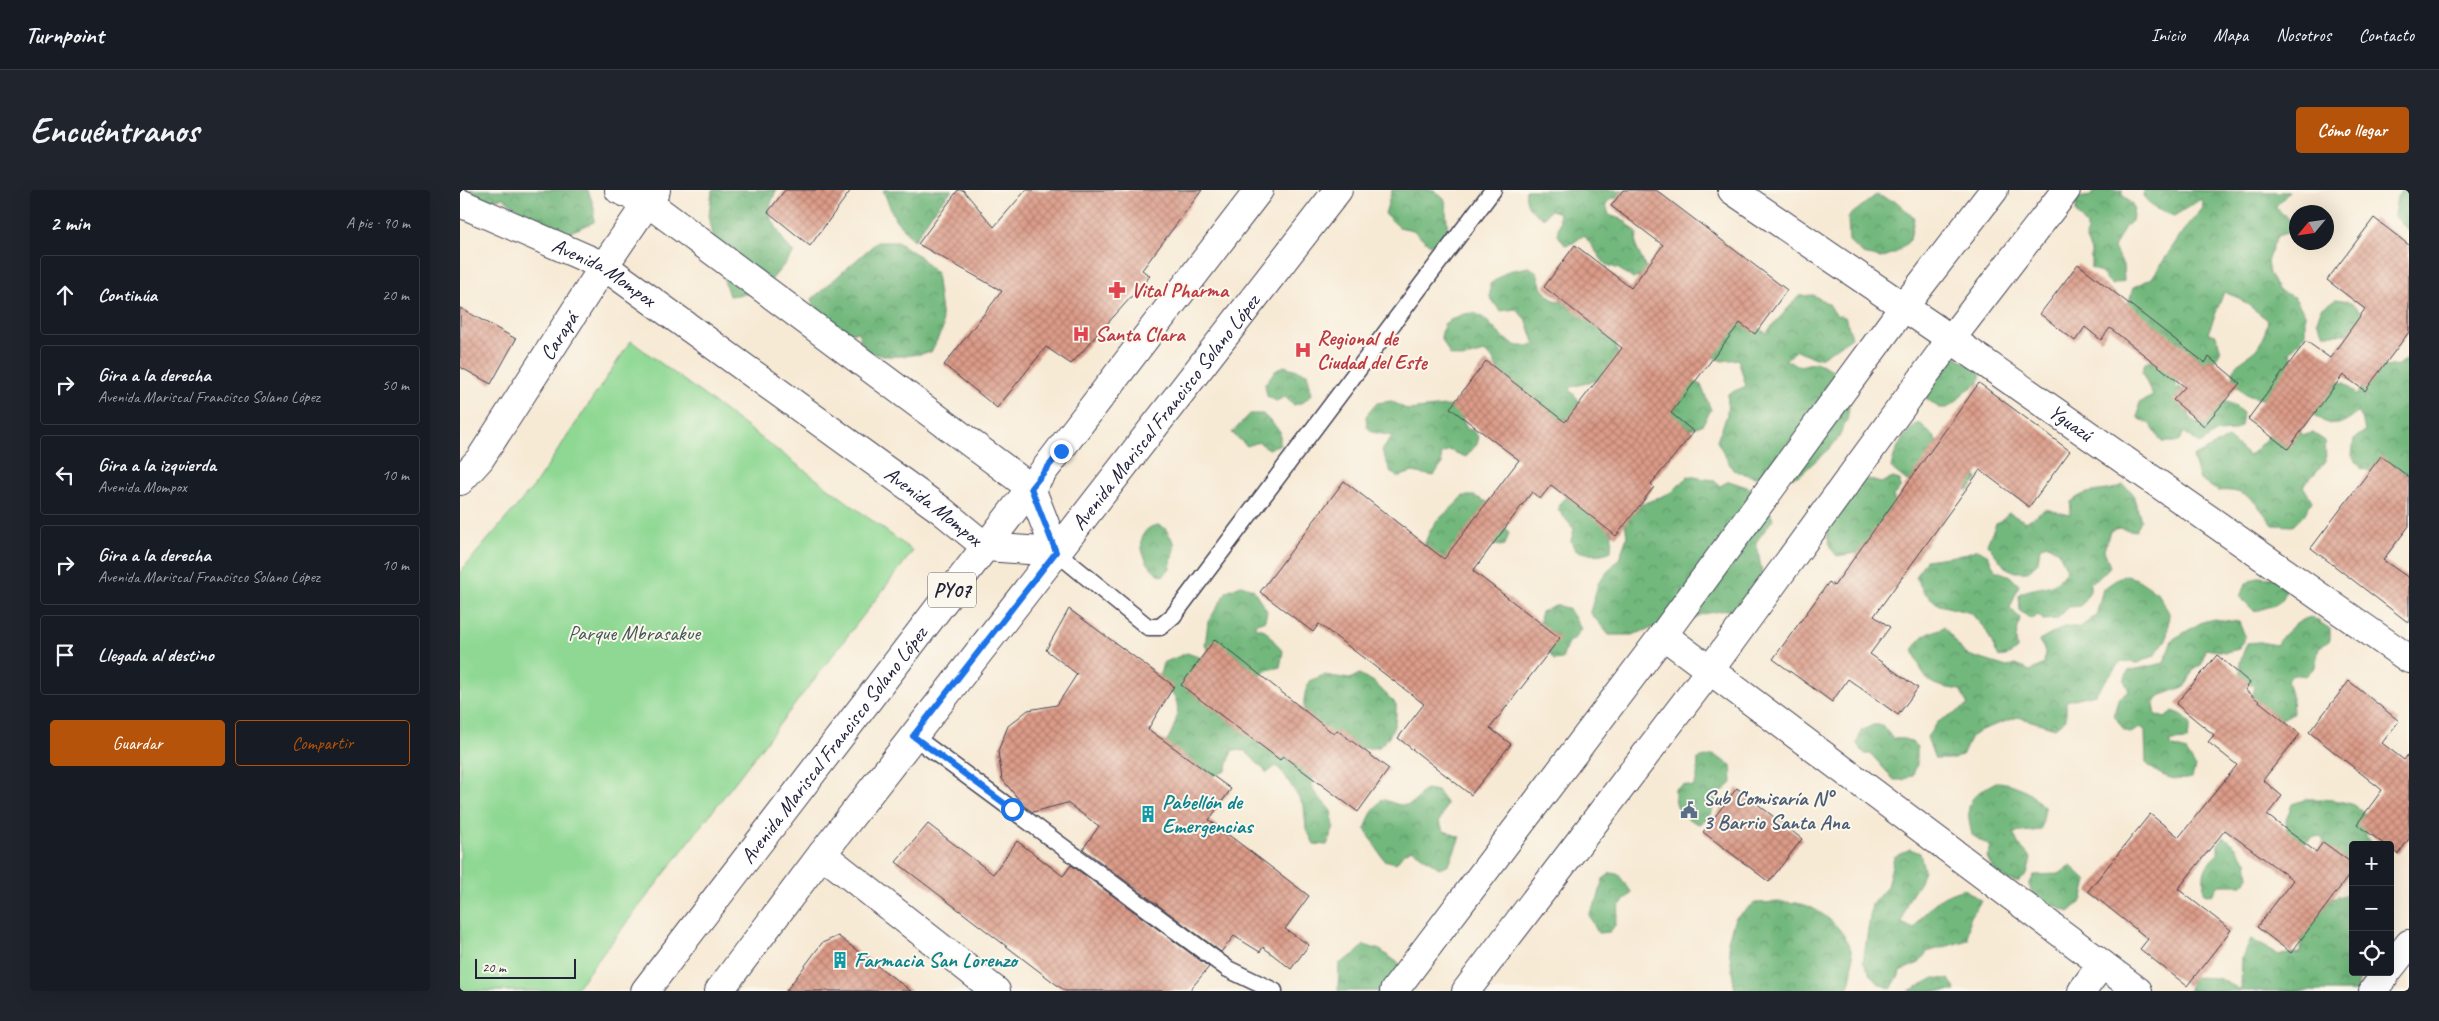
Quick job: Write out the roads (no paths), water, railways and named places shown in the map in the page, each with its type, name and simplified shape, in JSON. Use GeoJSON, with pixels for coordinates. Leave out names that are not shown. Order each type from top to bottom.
{"type":"FeatureCollection","features":[{"type":"Feature","properties":{"kind":"street"},"geometry":{"type":"LineString","coordinates":[[619,190],[652,196],[1031,488],[1056,552]]}},
{"type":"Feature","properties":{"kind":"street","name":"Avenida Mariscal Francisco Solano López"},"geometry":{"type":"LineString","coordinates":[[645,991],[1259,190]]}},
{"type":"Feature","properties":{"kind":"street","name":"Avenida Mariscal Francisco Solano López"},"geometry":{"type":"LineString","coordinates":[[719,991],[913,736],[1338,190]]}},
{"type":"Feature","properties":{"kind":"street","name":"Yguazú"},"geometry":{"type":"LineString","coordinates":[[1732,190],[1951,339],[2409,659]]}},
{"type":"Feature","properties":{"kind":"street"},"geometry":{"type":"LineString","coordinates":[[1394,991],[1663,635],[1903,308],[1994,190]]}},
{"type":"Feature","properties":{"kind":"street"},"geometry":{"type":"LineString","coordinates":[[1466,991],[1710,670],[1951,339],[2066,190]]}},
{"type":"Feature","properties":{"kind":"street","name":"Carapá"},"geometry":{"type":"LineString","coordinates":[[460,481],[480,459],[604,266],[652,196]]}},
{"type":"Feature","properties":{"kind":"street","name":"Avenida Mompox"},"geometry":{"type":"LineString","coordinates":[[460,203],[604,266],[933,504],[986,547],[1056,552]]}},
{"type":"Feature","properties":{"kind":"street"},"geometry":{"type":"LineString","coordinates":[[1663,635],[2138,991]]}},
{"type":"Feature","properties":{"kind":"street"},"geometry":{"type":"LineString","coordinates":[[822,854],[996,991]]}},
{"type":"Feature","properties":{"kind":"street"},"geometry":{"type":"LineString","coordinates":[[2394,963],[2409,944]]}},
{"type":"Feature","properties":{"kind":"street"},"geometry":{"type":"LineString","coordinates":[[2082,991],[2102,964]]}},
{"type":"Feature","properties":{"kind":"street"},"geometry":{"type":"LineString","coordinates":[[2373,991],[2384,976]]}},
{"type":"Feature","properties":{"kind":"lane"},"geometry":{"type":"LineString","coordinates":[[1056,552],[1148,627],[1160,627],[1173,616],[1493,190]]}},
{"type":"Feature","properties":{"kind":"lane"},"geometry":{"type":"LineString","coordinates":[[913,736],[1228,969],[1274,991]]}},
{"type":"Feature","properties":{"kind":"place","name":"Vital Pharma"},"geometry":{"type":"Point","coordinates":[1117,290]}},
{"type":"Feature","properties":{"kind":"place","name":"Santa Clara"},"geometry":{"type":"Point","coordinates":[1081,334]}},
{"type":"Feature","properties":{"kind":"place","name":"Regional de Ciudad del Este"},"geometry":{"type":"Point","coordinates":[1303,350]}},
{"type":"Feature","properties":{"kind":"place","name":"Sub Comisaría N° 3 Barrio Santa Ana"},"geometry":{"type":"Point","coordinates":[1689,810]}},
{"type":"Feature","properties":{"kind":"place","name":"Pabellón de Emergencias"},"geometry":{"type":"Point","coordinates":[1148,814]}},
{"type":"Feature","properties":{"kind":"place","name":"Farmacia San Lorenzo"},"geometry":{"type":"Point","coordinates":[840,960]}},
{"type":"Feature","properties":{"kind":"park label","name":"Parque Mbrasakue"},"geometry":{"type":"Point","coordinates":[634,633]}}]}
